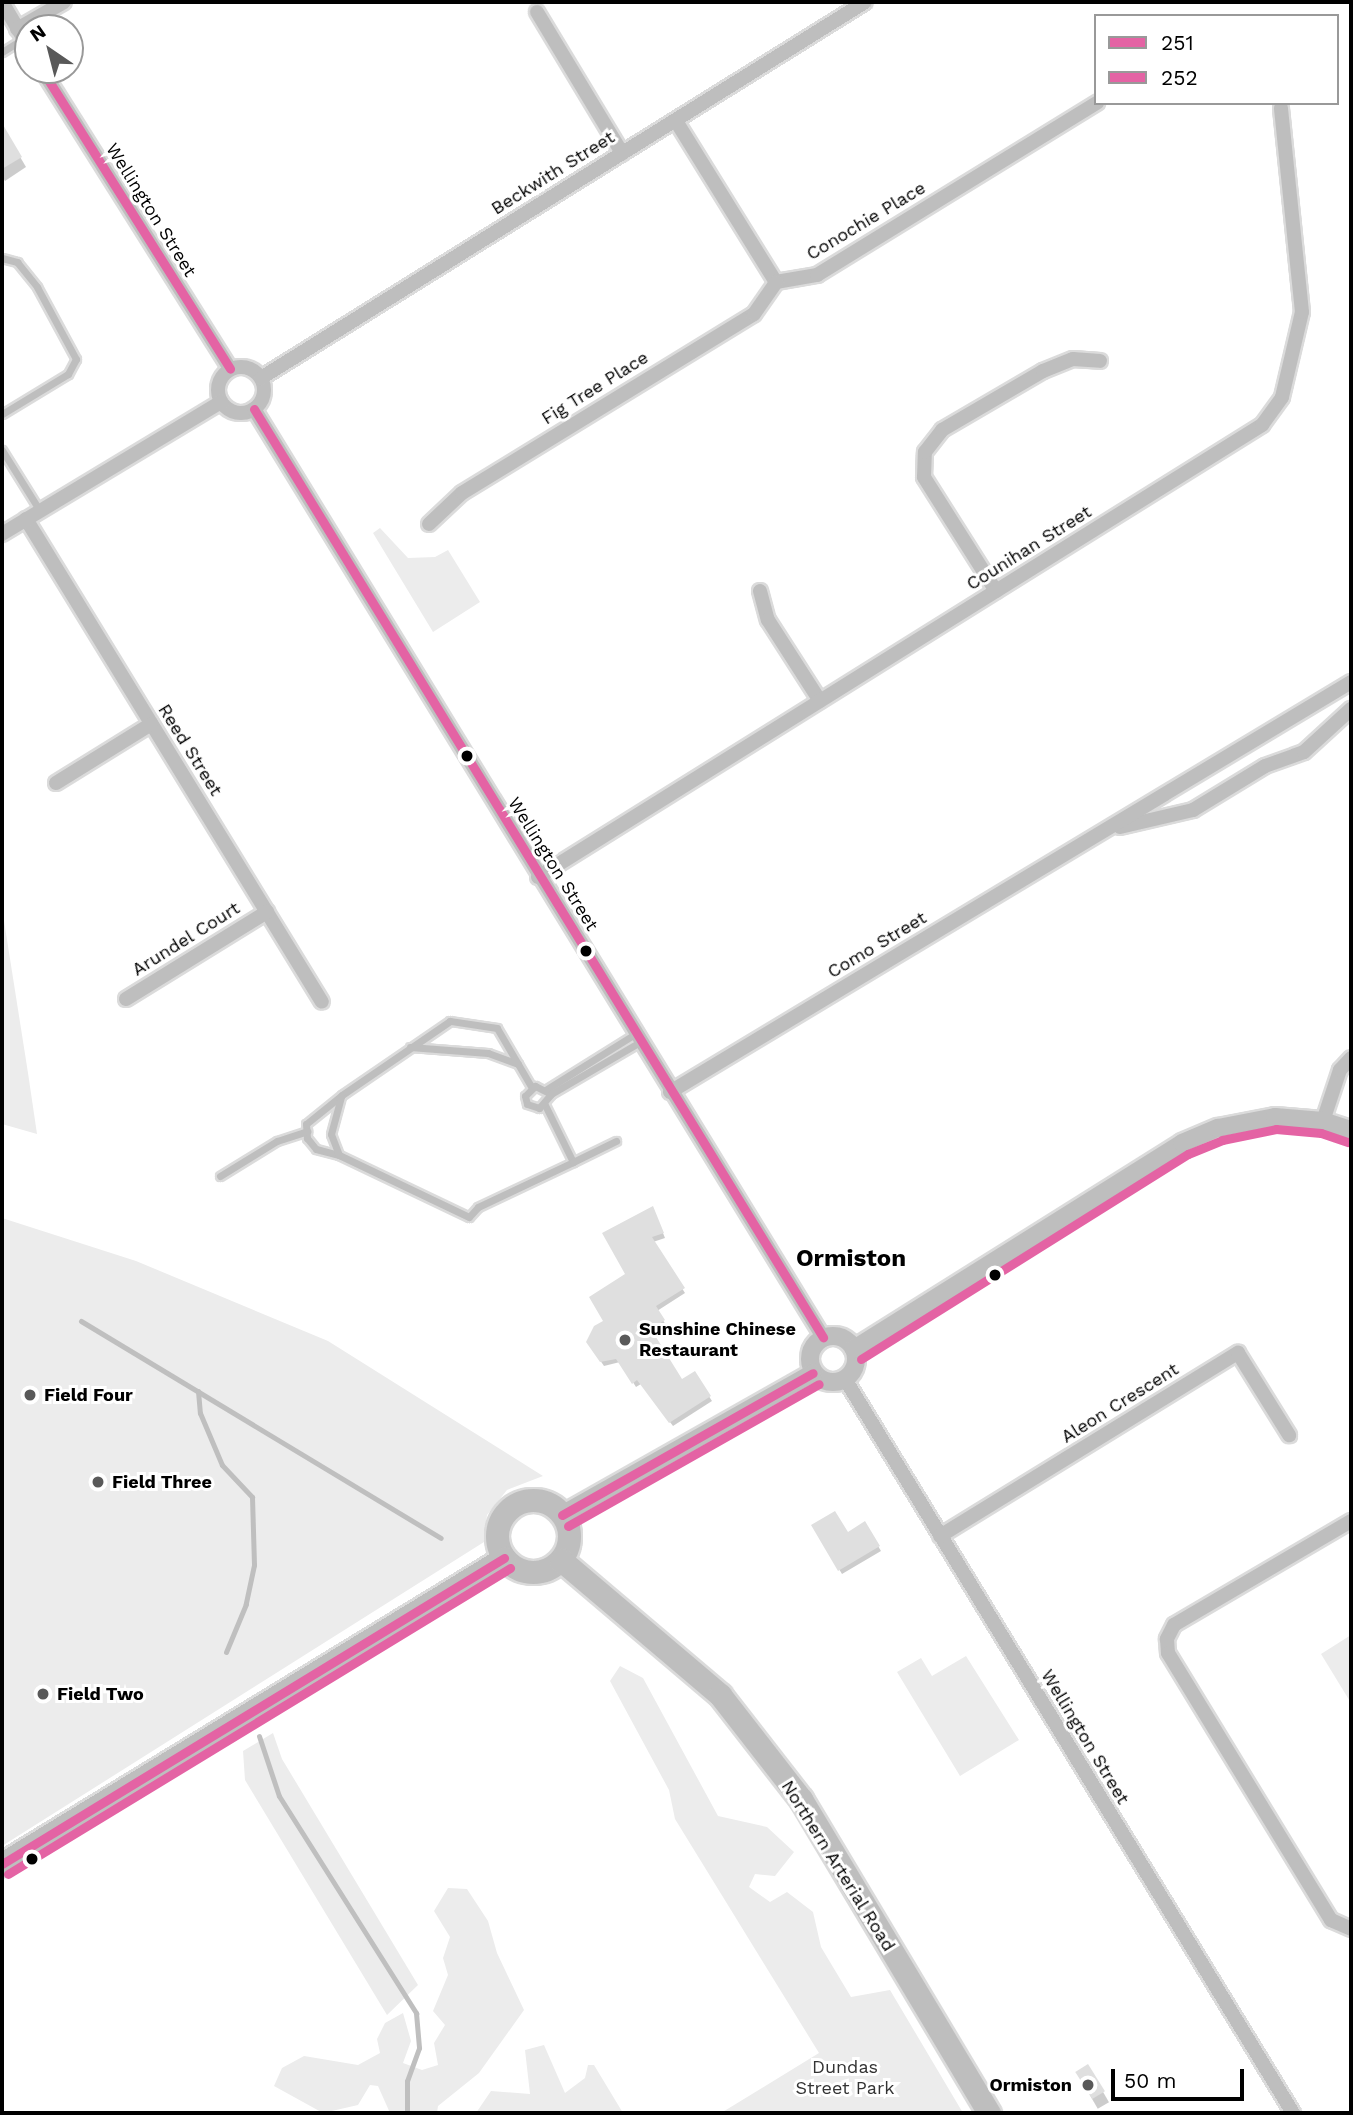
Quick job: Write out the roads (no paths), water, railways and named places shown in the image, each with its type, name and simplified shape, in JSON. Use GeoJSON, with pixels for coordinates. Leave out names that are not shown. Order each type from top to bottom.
{"type":"FeatureCollection","features":[{"type":"Feature","properties":{"kind":"main road"},"geometry":{"type":"LineString","coordinates":[[538,1501],[562,1515],[569,1537],[561,1560],[532,1572],[504,1558],[498,1531],[512,1508],[538,1501]]}},
{"type":"Feature","properties":{"kind":"main road"},"geometry":{"type":"LineString","coordinates":[[2,1864],[504,1558]]}},
{"type":"Feature","properties":{"kind":"main road","name":"Northern Arterial Road"},"geometry":{"type":"LineString","coordinates":[[561,1560],[720,1695],[801,1799],[989,2113]]}},
{"type":"Feature","properties":{"kind":"street"},"geometry":{"type":"LineString","coordinates":[[50,14],[64,2]]}},
{"type":"Feature","properties":{"kind":"street","name":"Beckwith Street"},"geometry":{"type":"LineString","coordinates":[[261,377],[865,2]]}},
{"type":"Feature","properties":{"kind":"street"},"geometry":{"type":"LineString","coordinates":[[4,10],[14,25]]}},
{"type":"Feature","properties":{"kind":"street"},"geometry":{"type":"LineString","coordinates":[[537,12],[622,153]]}},
{"type":"Feature","properties":{"kind":"street","name":"Wellington Street"},"geometry":{"type":"LineString","coordinates":[[52,84],[230,369]]}},
{"type":"Feature","properties":{"kind":"street","name":"Conochie Place"},"geometry":{"type":"LineString","coordinates":[[776,282],[817,275],[1094,105]]}},
{"type":"Feature","properties":{"kind":"street","name":"Counihan Street"},"geometry":{"type":"LineString","coordinates":[[538,877],[1262,425],[1282,397],[1302,312],[1281,108]]}},
{"type":"Feature","properties":{"kind":"street"},"geometry":{"type":"LineString","coordinates":[[676,121],[776,282]]}},
{"type":"Feature","properties":{"kind":"street","name":"Fig Tree Place"},"geometry":{"type":"LineString","coordinates":[[429,524],[462,493],[754,314],[776,282]]}},
{"type":"Feature","properties":{"kind":"street"},"geometry":{"type":"LineString","coordinates":[[996,592],[924,477],[925,452],[942,430],[1043,371],[1073,359],[1100,361]]}},
{"type":"Feature","properties":{"kind":"street"},"geometry":{"type":"LineString","coordinates":[[248,367],[261,377],[264,395],[254,410],[236,413],[221,402],[219,384],[230,369],[248,367]]}},
{"type":"Feature","properties":{"kind":"street"},"geometry":{"type":"LineString","coordinates":[[2,534],[221,402]]}},
{"type":"Feature","properties":{"kind":"street","name":"Wellington Street"},"geometry":{"type":"LineString","coordinates":[[254,410],[823,1338]]}},
{"type":"Feature","properties":{"kind":"street","name":"Reed Street"},"geometry":{"type":"LineString","coordinates":[[26,519],[321,1002]]}},
{"type":"Feature","properties":{"kind":"street"},"geometry":{"type":"LineString","coordinates":[[760,591],[768,620],[820,701]]}},
{"type":"Feature","properties":{"kind":"street","name":"Como Street"},"geometry":{"type":"LineString","coordinates":[[670,1092],[1351,682]]}},
{"type":"Feature","properties":{"kind":"street","name":"Como Street"},"geometry":{"type":"LineString","coordinates":[[1105,830],[1193,810],[1265,766],[1304,752],[1351,709]]}},
{"type":"Feature","properties":{"kind":"street"},"geometry":{"type":"LineString","coordinates":[[56,783],[152,724]]}},
{"type":"Feature","properties":{"kind":"street","name":"Arundel Court"},"geometry":{"type":"LineString","coordinates":[[125,999],[267,912]]}},
{"type":"Feature","properties":{"kind":"street"},"geometry":{"type":"LineString","coordinates":[[1323,1121],[1340,1070],[1351,1058]]}},
{"type":"Feature","properties":{"kind":"street"},"geometry":{"type":"LineString","coordinates":[[854,1349],[1182,1143],[1246,1121],[1275,1117],[1323,1121],[1351,1130]]}},
{"type":"Feature","properties":{"kind":"street"},"geometry":{"type":"LineString","coordinates":[[841,1337],[854,1349],[855,1365],[845,1379],[828,1382],[814,1373],[810,1353],[823,1338],[841,1337]]}},
{"type":"Feature","properties":{"kind":"street","name":"Aleon Crescent"},"geometry":{"type":"LineString","coordinates":[[940,1536],[1238,1353],[1289,1435]]}},
{"type":"Feature","properties":{"kind":"street"},"geometry":{"type":"LineString","coordinates":[[562,1515],[814,1373]]}},
{"type":"Feature","properties":{"kind":"street","name":"Wellington Street"},"geometry":{"type":"LineString","coordinates":[[845,1379],[1293,2113]]}},
{"type":"Feature","properties":{"kind":"street"},"geometry":{"type":"LineString","coordinates":[[1351,1521],[1174,1625],[1167,1639],[1168,1653],[1331,1920],[1351,1929]]}},
{"type":"Feature","properties":{"kind":"lane"},"geometry":{"type":"LineString","coordinates":[[2,258],[17,262],[31,279],[76,359],[68,374],[2,414]]}},
{"type":"Feature","properties":{"kind":"lane"},"geometry":{"type":"LineString","coordinates":[[2,450],[40,511]]}},
{"type":"Feature","properties":{"kind":"lane"},"geometry":{"type":"LineString","coordinates":[[549,1091],[533,1087],[496,1028],[468,1020],[450,1021],[409,1047],[306,1124],[316,1149],[339,1155],[469,1216],[478,1207],[616,1141]]}},
{"type":"Feature","properties":{"kind":"lane"},"geometry":{"type":"LineString","coordinates":[[573,1161],[545,1105],[549,1091],[637,1038]]}},
{"type":"Feature","properties":{"kind":"lane"},"geometry":{"type":"LineString","coordinates":[[409,1047],[488,1054],[518,1065]]}},
{"type":"Feature","properties":{"kind":"lane"},"geometry":{"type":"LineString","coordinates":[[533,1087],[525,1096],[527,1104],[533,1109],[545,1105]]}},
{"type":"Feature","properties":{"kind":"lane"},"geometry":{"type":"LineString","coordinates":[[339,1155],[331,1134],[342,1095]]}},
{"type":"Feature","properties":{"kind":"lane"},"geometry":{"type":"LineString","coordinates":[[220,1176],[277,1141],[307,1130]]}},
{"type":"Feature","properties":{"kind":"waterway"},"geometry":{"type":"LineString","coordinates":[[81,1321],[441,1538]]}},
{"type":"Feature","properties":{"kind":"waterway"},"geometry":{"type":"LineString","coordinates":[[198,1391],[200,1413],[222,1465],[252,1497],[254,1565],[246,1604],[226,1652]]}},
{"type":"Feature","properties":{"kind":"waterway"},"geometry":{"type":"LineString","coordinates":[[259,1736],[279,1796],[416,2013],[419,2048],[407,2081],[407,2113]]}},
{"type":"Feature","properties":{"kind":"place","name":"Sunshine Chinese Restaurant"},"geometry":{"type":"Point","coordinates":[625,1340]}},
{"type":"Feature","properties":{"kind":"place","name":"Field Four"},"geometry":{"type":"Point","coordinates":[30,1395]}},
{"type":"Feature","properties":{"kind":"place","name":"Field Three"},"geometry":{"type":"Point","coordinates":[98,1482]}},
{"type":"Feature","properties":{"kind":"place","name":"Field Two"},"geometry":{"type":"Point","coordinates":[43,1694]}},
{"type":"Feature","properties":{"kind":"place","name":"Ormiston"},"geometry":{"type":"Point","coordinates":[1088,2085]}},
{"type":"Feature","properties":{"kind":"district","name":"Ormiston"},"geometry":{"type":"Point","coordinates":[851,1259]}},
{"type":"Feature","properties":{"kind":"park label","name":"Dundas Street Park"},"geometry":{"type":"Point","coordinates":[845,2078]}}]}
